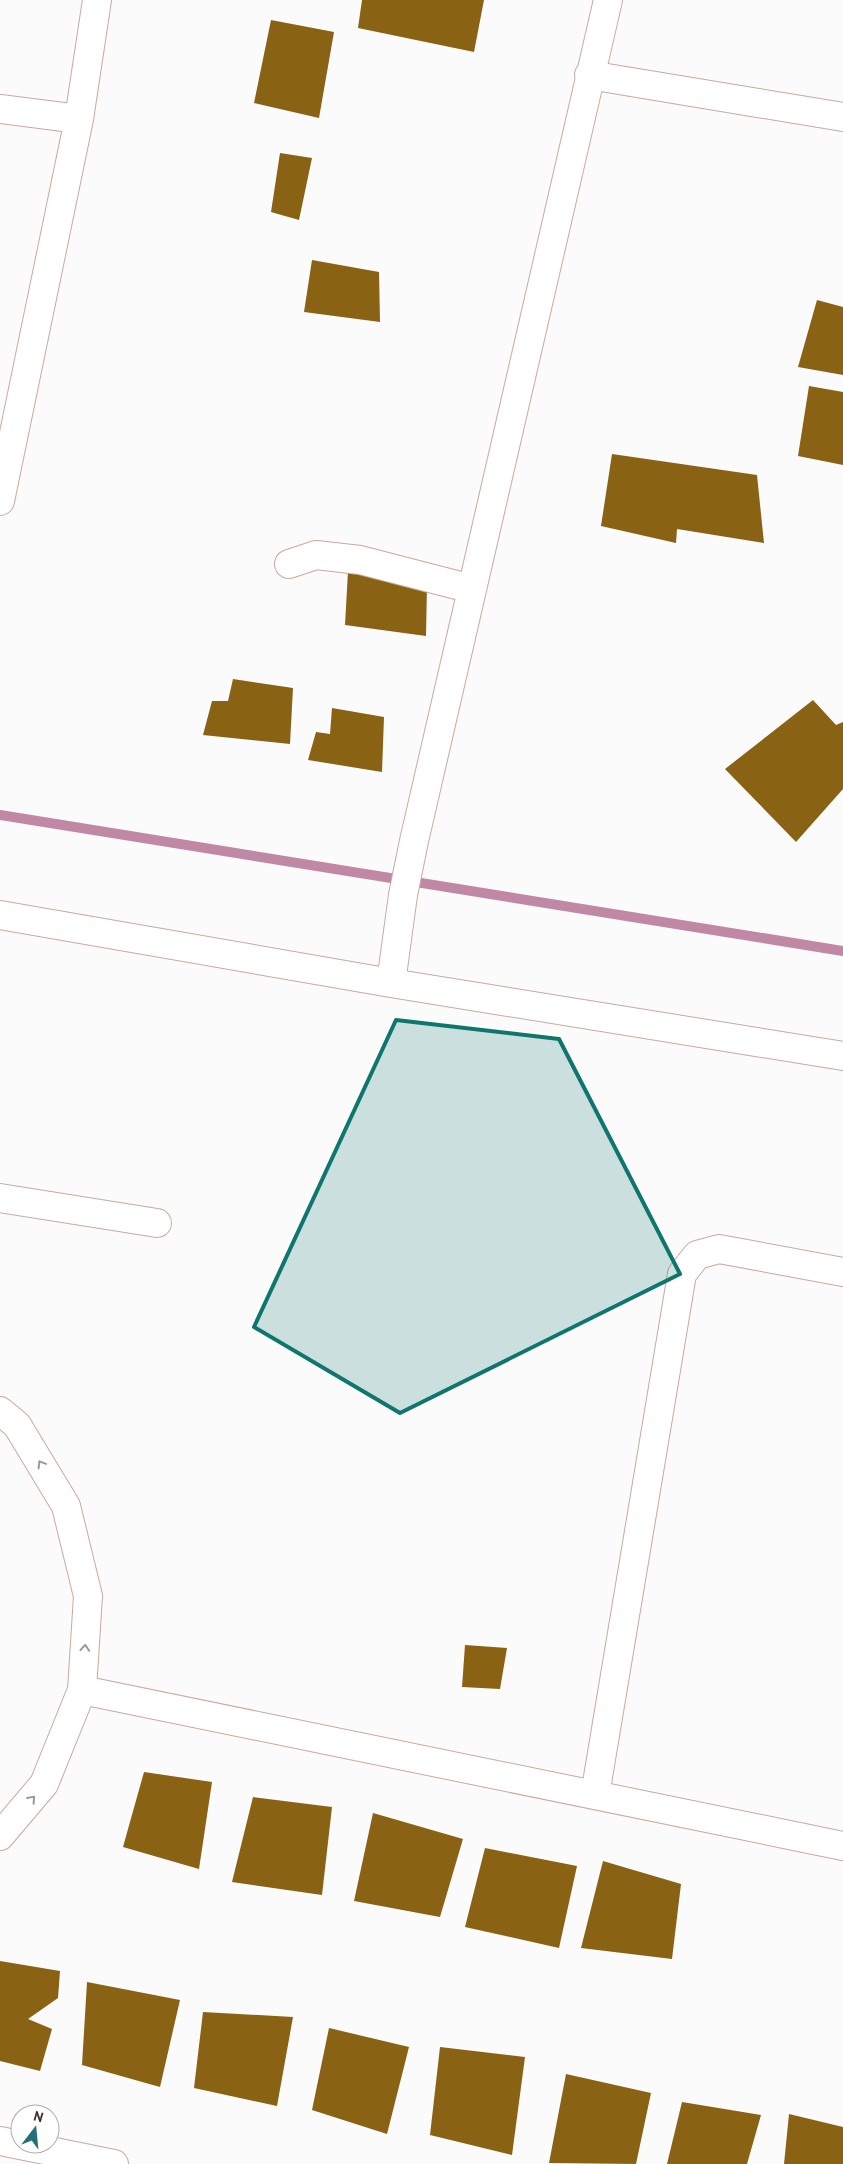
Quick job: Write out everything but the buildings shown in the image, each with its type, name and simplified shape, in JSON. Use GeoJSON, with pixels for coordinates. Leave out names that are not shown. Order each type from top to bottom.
{"type":"FeatureCollection","features":[{"type":"Feature","properties":{"kind":"street"},"geometry":{"type":"LineString","coordinates":[[0,501],[79,119],[97,0]]}},
{"type":"Feature","properties":{"kind":"street"},"geometry":{"type":"LineString","coordinates":[[391,983],[403,895],[414,841],[589,75],[608,0]]}},
{"type":"Feature","properties":{"kind":"street"},"geometry":{"type":"LineString","coordinates":[[589,75],[843,118]]}},
{"type":"Feature","properties":{"kind":"street"},"geometry":{"type":"LineString","coordinates":[[0,109],[79,119]]}},
{"type":"Feature","properties":{"kind":"street"},"geometry":{"type":"LineString","coordinates":[[289,564],[316,554],[360,560],[472,589]]}},
{"type":"Feature","properties":{"kind":"street"},"geometry":{"type":"LineString","coordinates":[[0,915],[391,983],[843,1056]]}},
{"type":"Feature","properties":{"kind":"street"},"geometry":{"type":"LineString","coordinates":[[0,1198],[157,1223]]}},
{"type":"Feature","properties":{"kind":"street"},"geometry":{"type":"LineString","coordinates":[[595,1795],[682,1274],[697,1255],[719,1249],[843,1272]]}},
{"type":"Feature","properties":{"kind":"street"},"geometry":{"type":"LineString","coordinates":[[0,1410],[17,1425],[66,1506],[88,1596],[82,1690],[44,1784],[0,1836]]}},
{"type":"Feature","properties":{"kind":"street"},"geometry":{"type":"LineString","coordinates":[[82,1690],[843,1846]]}},
{"type":"Feature","properties":{"kind":"street"},"geometry":{"type":"LineString","coordinates":[[0,2141],[114,2164]]}},
{"type":"Feature","properties":{"kind":"highlighted area"},"geometry":{"type":"Polygon","coordinates":[[[396,1020],[559,1039],[680,1274],[400,1413],[254,1327],[396,1020]]]}},
{"type":"Feature","properties":{"kind":"waterway"},"geometry":{"type":"LineString","coordinates":[[0,815],[843,951]]}}]}
